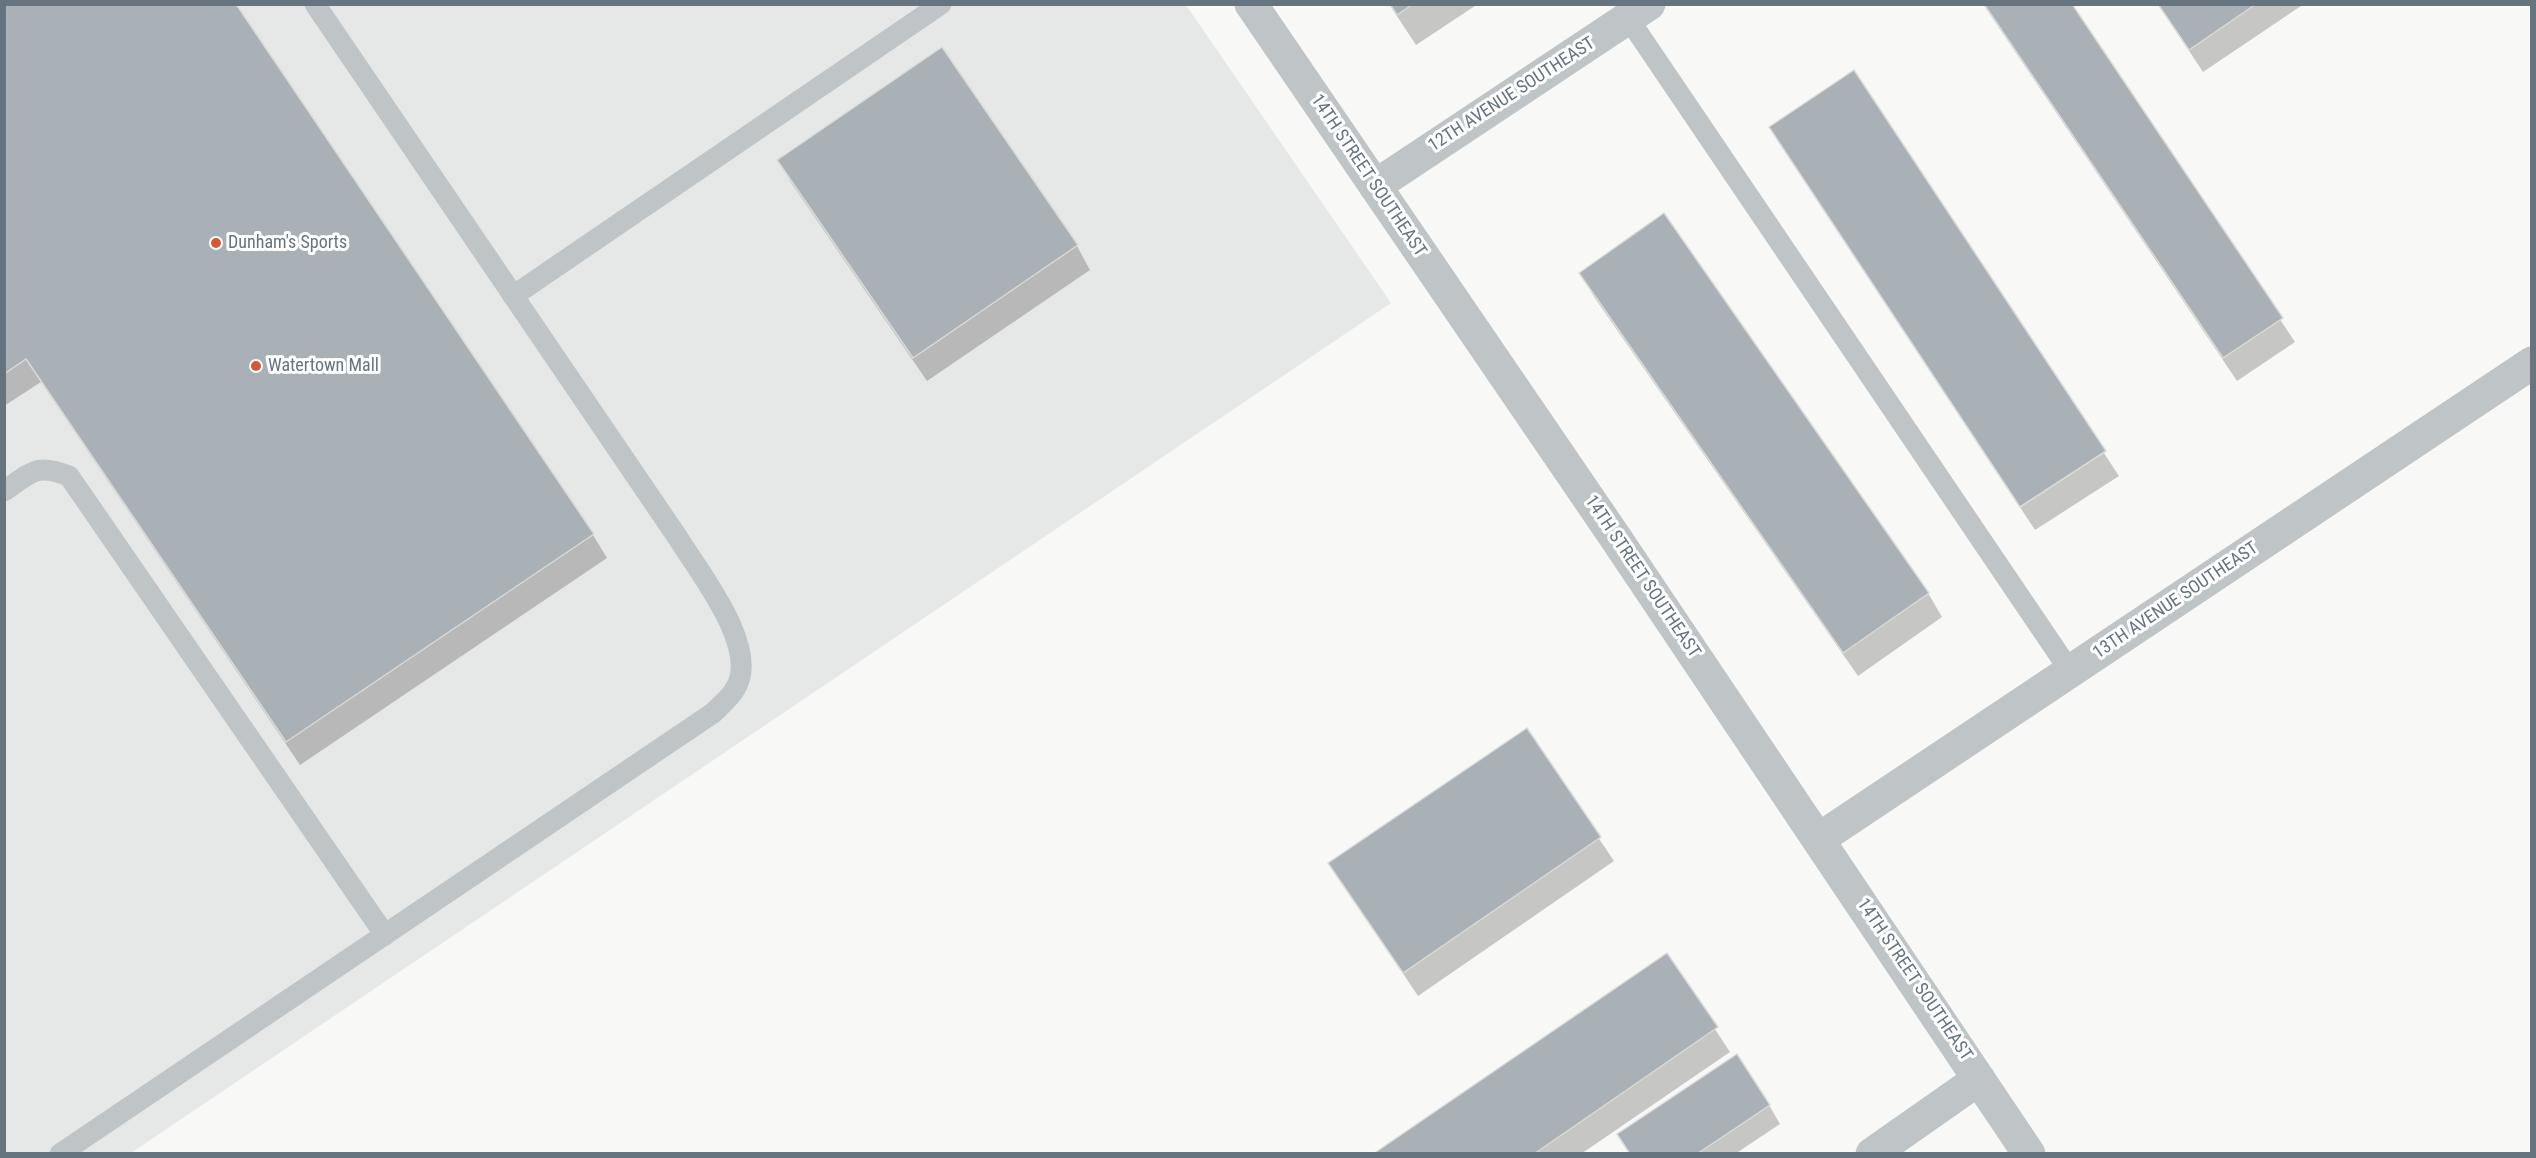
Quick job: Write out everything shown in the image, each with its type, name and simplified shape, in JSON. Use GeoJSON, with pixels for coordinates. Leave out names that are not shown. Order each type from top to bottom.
{"type":"FeatureCollection","features":[{"type":"Feature","properties":{"kind":"street","name":"14TH STREET SOUTHEAST"},"geometry":{"type":"LineString","coordinates":[[1251,4],[1819,839],[2029,1154]]}},
{"type":"Feature","properties":{"kind":"street","name":"12TH AVENUE SOUTHEAST"},"geometry":{"type":"LineString","coordinates":[[1375,186],[1639,11]]}},
{"type":"Feature","properties":{"kind":"street","name":"13TH AVENUE SOUTHEAST"},"geometry":{"type":"LineString","coordinates":[[1819,839],[2532,363]]}},
{"type":"Feature","properties":{"kind":"street"},"geometry":{"type":"LineString","coordinates":[[1872,1154],[1979,1079]]}},
{"type":"Feature","properties":{"kind":"lane"},"geometry":{"type":"LineString","coordinates":[[60,1154],[713,713],[736,688],[743,660],[729,621],[678,538],[315,4]]}},
{"type":"Feature","properties":{"kind":"lane"},"geometry":{"type":"LineString","coordinates":[[513,296],[941,4]]}},
{"type":"Feature","properties":{"kind":"lane"},"geometry":{"type":"LineString","coordinates":[[1639,11],[2070,671]]}},
{"type":"Feature","properties":{"kind":"lane"},"geometry":{"type":"LineString","coordinates":[[4,491],[34,470],[51,469],[69,476],[385,935]]}},
{"type":"Feature","properties":{"kind":"shaded area"},"geometry":{"type":"Polygon","coordinates":[[[5,5],[1186,5],[1391,303],[131,1153],[5,1154],[5,5]]]}},
{"type":"Feature","properties":{"kind":"building","name":"Watertown Mall"},"geometry":{"type":"Polygon","coordinates":[[[4,4],[236,4],[594,534],[286,742],[26,359],[4,374],[4,4]]]}},
{"type":"Feature","properties":{"kind":"building"},"geometry":{"type":"Polygon","coordinates":[[[1390,4],[1413,4],[1397,15],[1390,4]]]}},
{"type":"Feature","properties":{"kind":"building"},"geometry":{"type":"Polygon","coordinates":[[[1984,4],[2072,4],[2283,318],[2223,358],[1984,4]]]}},
{"type":"Feature","properties":{"kind":"building"},"geometry":{"type":"Polygon","coordinates":[[[2158,4],[2256,4],[2189,50],[2158,4]]]}},
{"type":"Feature","properties":{"kind":"building"},"geometry":{"type":"Polygon","coordinates":[[[942,47],[1078,245],[913,358],[777,160],[942,47]]]}},
{"type":"Feature","properties":{"kind":"building"},"geometry":{"type":"Polygon","coordinates":[[[1854,70],[2106,451],[2020,507],[1769,127],[1854,70]]]}},
{"type":"Feature","properties":{"kind":"building"},"geometry":{"type":"Polygon","coordinates":[[[1664,213],[1929,593],[1843,653],[1579,273],[1664,213]]]}},
{"type":"Feature","properties":{"kind":"building"},"geometry":{"type":"Polygon","coordinates":[[[1527,728],[1601,837],[1403,973],[1328,863],[1527,728]]]}},
{"type":"Feature","properties":{"kind":"building"},"geometry":{"type":"Polygon","coordinates":[[[1667,953],[1718,1027],[1534,1154],[1373,1154],[1667,953]]]}},
{"type":"Feature","properties":{"kind":"building"},"geometry":{"type":"Polygon","coordinates":[[[1737,1054],[1770,1105],[1697,1154],[1630,1154],[1617,1134],[1737,1054]]]}},
{"type":"Feature","properties":{"kind":"place","name":"Dunham's Sports"},"geometry":{"type":"Point","coordinates":[216,243]}},
{"type":"Feature","properties":{"kind":"place","name":"Watertown Mall"},"geometry":{"type":"Point","coordinates":[256,366]}}]}
